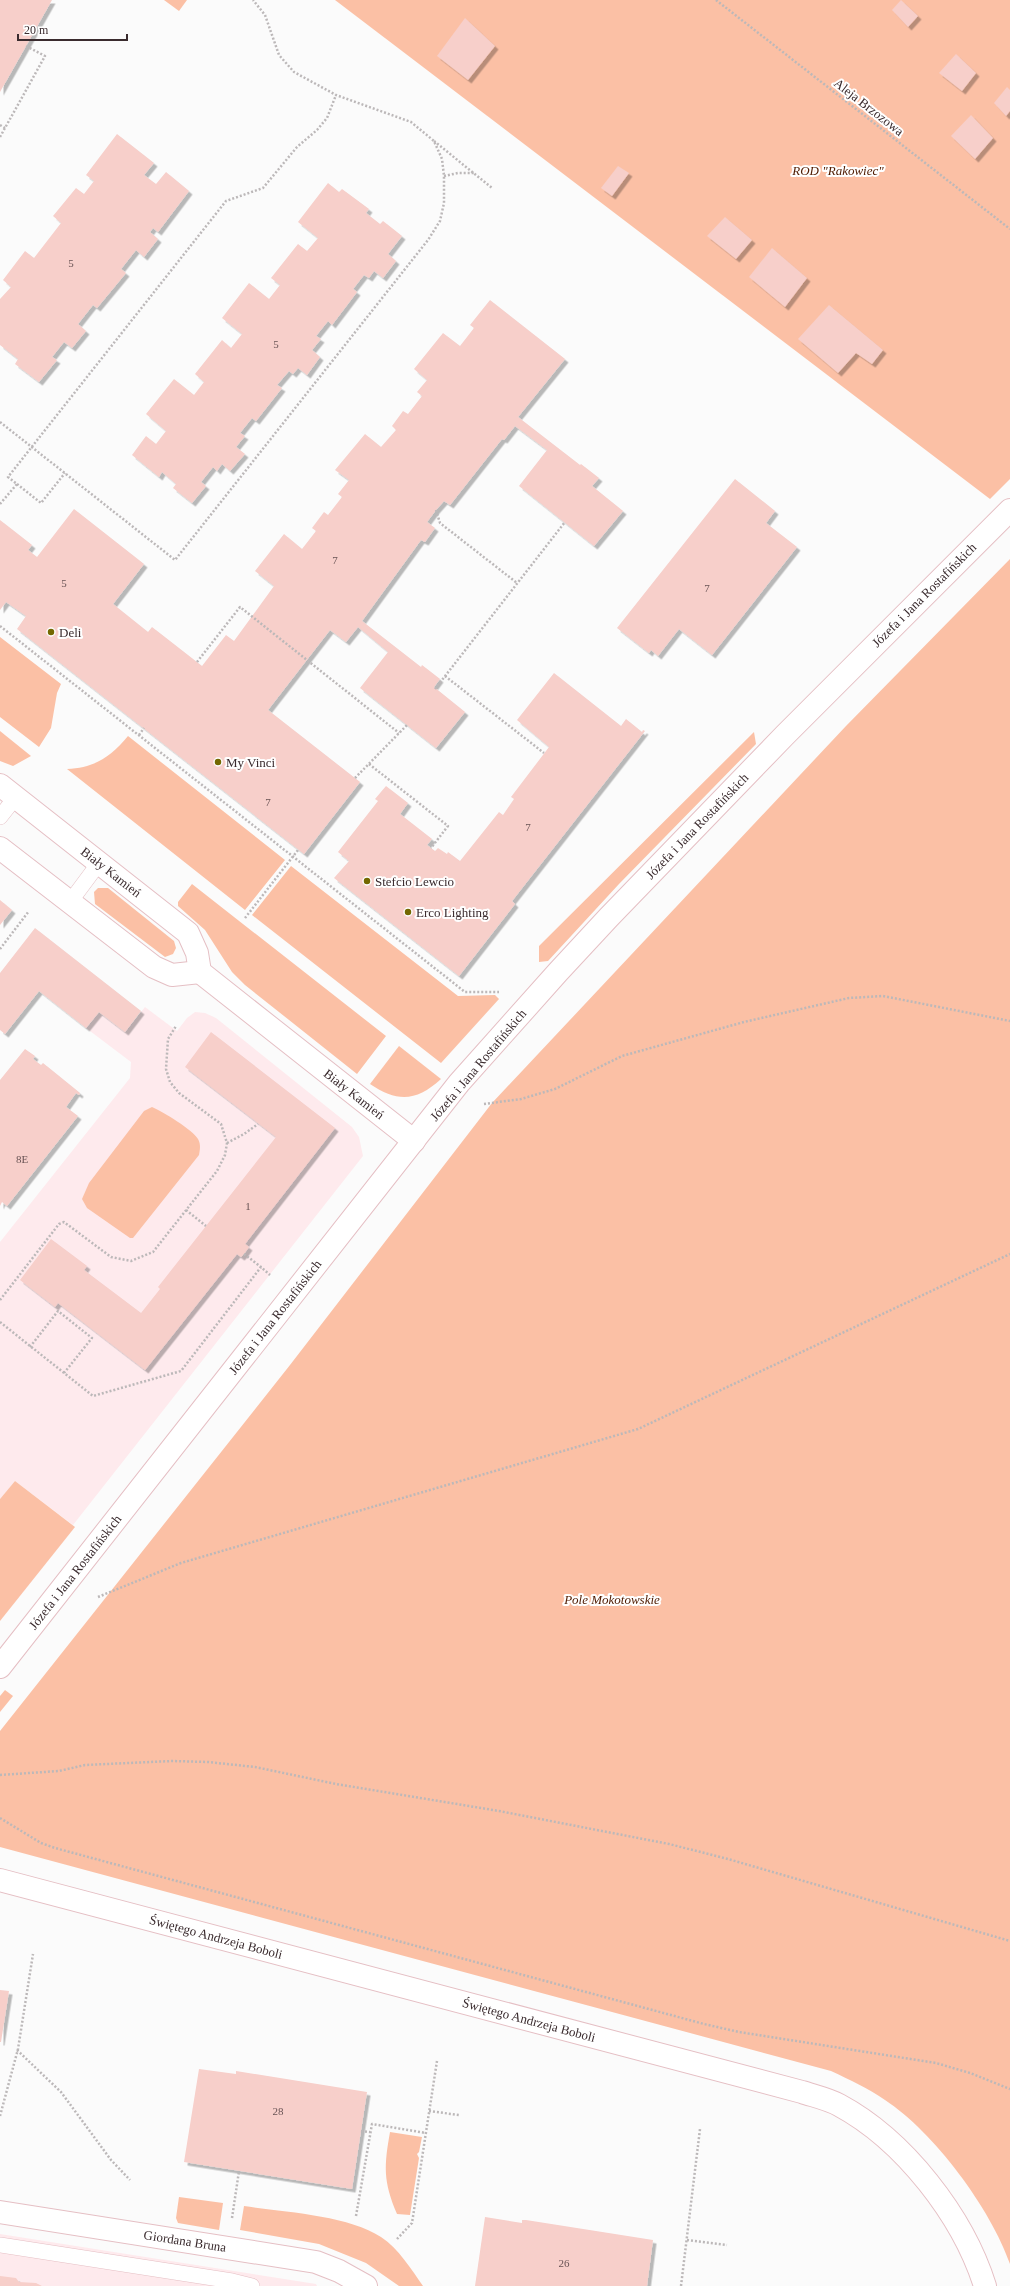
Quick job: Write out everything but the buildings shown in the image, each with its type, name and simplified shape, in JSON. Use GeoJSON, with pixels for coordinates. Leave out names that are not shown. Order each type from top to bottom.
{"type":"FeatureCollection","features":[{"type":"Feature","properties":{"kind":"street","name":"Józefa i Jana Rostafińskich"},"geometry":{"type":"LineString","coordinates":[[0,1667],[460,1083],[604,923],[790,730],[1010,510]]}},
{"type":"Feature","properties":{"kind":"street","name":"Biały Kamień"},"geometry":{"type":"LineString","coordinates":[[8,792],[188,933],[197,953],[200,972],[414,1141]]}},
{"type":"Feature","properties":{"kind":"street"},"geometry":{"type":"LineString","coordinates":[[0,848],[154,967],[172,975],[200,972]]}},
{"type":"Feature","properties":{"kind":"street","name":"Świętego Andrzeja Boboli"},"geometry":{"type":"LineString","coordinates":[[0,1880],[802,2092],[839,2105],[869,2126],[902,2154],[928,2183],[952,2214],[984,2280]]}},
{"type":"Feature","properties":{"kind":"street","name":"Giordana Bruna"},"geometry":{"type":"LineString","coordinates":[[0,2212],[316,2262],[339,2271],[366,2286]]}},
{"type":"Feature","properties":{"kind":"lane"},"geometry":{"type":"LineString","coordinates":[[0,817],[8,792]]}},
{"type":"Feature","properties":{"kind":"lane"},"geometry":{"type":"LineString","coordinates":[[70,902],[99,863]]}},
{"type":"Feature","properties":{"kind":"lane"},"geometry":{"type":"LineString","coordinates":[[0,2245],[232,2281],[252,2286]]}},
{"type":"Feature","properties":{"kind":"path"},"geometry":{"type":"LineString","coordinates":[[253,0],[265,15],[279,55],[294,72],[336,95],[411,122],[492,188]]}},
{"type":"Feature","properties":{"kind":"path","name":"Aleja Brzozowa"},"geometry":{"type":"LineString","coordinates":[[716,0],[1010,229]]}},
{"type":"Feature","properties":{"kind":"path"},"geometry":{"type":"LineString","coordinates":[[0,137],[45,56],[26,46]]}},
{"type":"Feature","properties":{"kind":"path"},"geometry":{"type":"LineString","coordinates":[[65,473],[41,503],[8,477],[226,201],[263,188],[297,147],[317,130],[327,118],[336,95]]}},
{"type":"Feature","properties":{"kind":"path"},"geometry":{"type":"LineString","coordinates":[[0,125],[5,128]]}},
{"type":"Feature","properties":{"kind":"path"},"geometry":{"type":"LineString","coordinates":[[0,422],[175,560],[428,240],[440,221],[444,203],[444,176],[442,160],[434,141]]}},
{"type":"Feature","properties":{"kind":"path"},"geometry":{"type":"LineString","coordinates":[[444,176],[458,173],[474,173]]}},
{"type":"Feature","properties":{"kind":"path"},"geometry":{"type":"LineString","coordinates":[[0,504],[17,484]]}},
{"type":"Feature","properties":{"kind":"path"},"geometry":{"type":"LineString","coordinates":[[436,510],[440,523],[517,583]]}},
{"type":"Feature","properties":{"kind":"path"},"geometry":{"type":"LineString","coordinates":[[435,689],[564,522]]}},
{"type":"Feature","properties":{"kind":"path"},"geometry":{"type":"LineString","coordinates":[[196,662],[240,607],[400,733]]}},
{"type":"Feature","properties":{"kind":"path"},"geometry":{"type":"LineString","coordinates":[[0,626],[465,992],[498,991],[502,995]]}},
{"type":"Feature","properties":{"kind":"path"},"geometry":{"type":"LineString","coordinates":[[446,676],[544,753]]}},
{"type":"Feature","properties":{"kind":"path"},"geometry":{"type":"LineString","coordinates":[[354,778],[407,725]]}},
{"type":"Feature","properties":{"kind":"path"},"geometry":{"type":"LineString","coordinates":[[139,735],[144,728]]}},
{"type":"Feature","properties":{"kind":"path"},"geometry":{"type":"LineString","coordinates":[[369,764],[448,826],[431,848]]}},
{"type":"Feature","properties":{"kind":"path"},"geometry":{"type":"LineString","coordinates":[[245,918],[298,850]]}},
{"type":"Feature","properties":{"kind":"path"},"geometry":{"type":"LineString","coordinates":[[0,949],[29,911]]}},
{"type":"Feature","properties":{"kind":"path"},"geometry":{"type":"LineString","coordinates":[[484,1104],[521,1099],[555,1089],[622,1056],[744,1022],[849,998],[883,996],[1010,1021]]}},
{"type":"Feature","properties":{"kind":"path"},"geometry":{"type":"LineString","coordinates":[[0,1300],[60,1224],[64,1222],[69,1224],[111,1257],[131,1260],[152,1252],[217,1171],[225,1155],[227,1144],[221,1124],[179,1093],[170,1082],[166,1069],[168,1039],[176,1026]]}},
{"type":"Feature","properties":{"kind":"path"},"geometry":{"type":"LineString","coordinates":[[227,1144],[258,1124]]}},
{"type":"Feature","properties":{"kind":"path"},"geometry":{"type":"LineString","coordinates":[[186,1210],[206,1226]]}},
{"type":"Feature","properties":{"kind":"path"},"geometry":{"type":"LineString","coordinates":[[244,1254],[270,1275]]}},
{"type":"Feature","properties":{"kind":"path"},"geometry":{"type":"LineString","coordinates":[[98,1597],[181,1563],[638,1429],[1010,1254]]}},
{"type":"Feature","properties":{"kind":"path"},"geometry":{"type":"LineString","coordinates":[[0,1322],[93,1396],[181,1371],[261,1267]]}},
{"type":"Feature","properties":{"kind":"path"},"geometry":{"type":"LineString","coordinates":[[30,1347],[58,1311],[92,1338],[64,1373]]}},
{"type":"Feature","properties":{"kind":"path"},"geometry":{"type":"LineString","coordinates":[[0,1775],[59,1770],[85,1765],[172,1761],[208,1762],[254,1767],[336,1784],[499,1811],[669,1844],[735,1861],[1010,1941]]}},
{"type":"Feature","properties":{"kind":"path"},"geometry":{"type":"LineString","coordinates":[[0,1818],[41,1843],[55,1848],[704,2024],[739,2032],[940,2064],[970,2073],[1010,2089]]}},
{"type":"Feature","properties":{"kind":"path"},"geometry":{"type":"LineString","coordinates":[[0,2116],[17,2050],[33,1954]]}},
{"type":"Feature","properties":{"kind":"path"},"geometry":{"type":"LineString","coordinates":[[17,2050],[61,2092],[111,2160],[130,2180]]}},
{"type":"Feature","properties":{"kind":"path"},"geometry":{"type":"LineString","coordinates":[[397,2239],[412,2223],[437,2060]]}},
{"type":"Feature","properties":{"kind":"path"},"geometry":{"type":"LineString","coordinates":[[429,2111],[459,2115]]}},
{"type":"Feature","properties":{"kind":"path"},"geometry":{"type":"LineString","coordinates":[[356,2216],[372,2124],[426,2133]]}},
{"type":"Feature","properties":{"kind":"path"},"geometry":{"type":"LineString","coordinates":[[681,2286],[700,2129]]}},
{"type":"Feature","properties":{"kind":"path"},"geometry":{"type":"LineString","coordinates":[[361,2131],[370,2132]]}},
{"type":"Feature","properties":{"kind":"path"},"geometry":{"type":"LineString","coordinates":[[227,2248],[239,2171]]}},
{"type":"Feature","properties":{"kind":"path"},"geometry":{"type":"LineString","coordinates":[[687,2240],[727,2245]]}},
{"type":"Feature","properties":{"kind":"shaded area"},"geometry":{"type":"Polygon","coordinates":[[[145,1007],[177,1031],[187,1018],[195,1012],[205,1013],[216,1018],[352,1127],[359,1137],[363,1156],[73,1525],[15,1481],[0,1499],[0,1242],[130,1078],[131,1062],[86,1028],[99,1012],[125,1032],[145,1007]]]}},
{"type":"Feature","properties":{"kind":"shaded area"},"geometry":{"type":"Polygon","coordinates":[[[0,2234],[316,2284],[317,2286],[0,2286],[0,2234]]]}},
{"type":"Feature","properties":{"kind":"green space"},"geometry":{"type":"Polygon","coordinates":[[[164,0],[187,0],[179,11],[164,0]]]}},
{"type":"Feature","properties":{"kind":"green space","name":"ROD \"Rakowiec\""},"geometry":{"type":"Polygon","coordinates":[[[335,0],[1010,0],[1010,479],[990,499],[335,0]]]}},
{"type":"Feature","properties":{"kind":"green space","name":"Pole Mokotowskie"},"geometry":{"type":"Polygon","coordinates":[[[1010,559],[1010,2264],[1001,2242],[975,2196],[959,2173],[923,2131],[904,2114],[879,2096],[859,2084],[831,2071],[0,1847],[0,1731],[290,1365],[492,1103],[846,726],[1010,559]]]}},
{"type":"Feature","properties":{"kind":"green space"},"geometry":{"type":"Polygon","coordinates":[[[0,637],[61,684],[57,693],[51,728],[39,747],[0,717],[0,637]]]}},
{"type":"Feature","properties":{"kind":"green space"},"geometry":{"type":"Polygon","coordinates":[[[0,731],[31,756],[13,766],[0,761],[0,731]]]}},
{"type":"Feature","properties":{"kind":"green space"},"geometry":{"type":"Polygon","coordinates":[[[754,732],[756,744],[619,884],[548,961],[539,962],[539,946],[754,732]]]}},
{"type":"Feature","properties":{"kind":"green space"},"geometry":{"type":"Polygon","coordinates":[[[128,736],[285,860],[245,910],[67,769],[94,764],[115,750],[128,736]]]}},
{"type":"Feature","properties":{"kind":"green space"},"geometry":{"type":"Polygon","coordinates":[[[291,866],[458,996],[495,995],[499,999],[441,1063],[252,915],[291,866]]]}},
{"type":"Feature","properties":{"kind":"green space"},"geometry":{"type":"Polygon","coordinates":[[[192,884],[386,1036],[357,1074],[245,985],[232,972],[205,930],[178,906],[178,902],[192,884]]]}},
{"type":"Feature","properties":{"kind":"green space"},"geometry":{"type":"Polygon","coordinates":[[[98,888],[108,888],[174,941],[176,948],[173,954],[165,957],[95,904],[94,892],[98,888]]]}},
{"type":"Feature","properties":{"kind":"green space"},"geometry":{"type":"Polygon","coordinates":[[[399,1046],[441,1079],[424,1092],[407,1097],[398,1097],[380,1090],[370,1084],[399,1046]]]}},
{"type":"Feature","properties":{"kind":"green space"},"geometry":{"type":"Polygon","coordinates":[[[152,1107],[177,1121],[195,1135],[200,1143],[199,1155],[133,1238],[130,1238],[87,1208],[82,1199],[89,1183],[144,1111],[152,1107]]]}},
{"type":"Feature","properties":{"kind":"green space"},"geometry":{"type":"Polygon","coordinates":[[[15,1481],[75,1527],[0,1621],[0,1499],[15,1481]]]}},
{"type":"Feature","properties":{"kind":"green space"},"geometry":{"type":"Polygon","coordinates":[[[5,1690],[13,1696],[0,1712],[0,1696],[5,1690]]]}},
{"type":"Feature","properties":{"kind":"green space"},"geometry":{"type":"Polygon","coordinates":[[[390,2132],[422,2137],[419,2152],[417,2154],[419,2158],[410,2215],[397,2214],[389,2192],[386,2164],[390,2132]]]}},
{"type":"Feature","properties":{"kind":"green space"},"geometry":{"type":"Polygon","coordinates":[[[179,2197],[223,2203],[219,2230],[178,2223],[176,2218],[179,2197]]]}},
{"type":"Feature","properties":{"kind":"green space"},"geometry":{"type":"Polygon","coordinates":[[[244,2206],[334,2219],[367,2230],[381,2237],[393,2247],[423,2286],[399,2286],[366,2263],[319,2244],[240,2230],[244,2206]]]}},
{"type":"Feature","properties":{"kind":"place","name":"Deli"},"geometry":{"type":"Point","coordinates":[51,632]}},
{"type":"Feature","properties":{"kind":"place","name":"My Vinci"},"geometry":{"type":"Point","coordinates":[218,762]}},
{"type":"Feature","properties":{"kind":"place","name":"Stefcio Lewcio"},"geometry":{"type":"Point","coordinates":[367,881]}},
{"type":"Feature","properties":{"kind":"place","name":"Erco Lighting"},"geometry":{"type":"Point","coordinates":[408,912]}}]}
